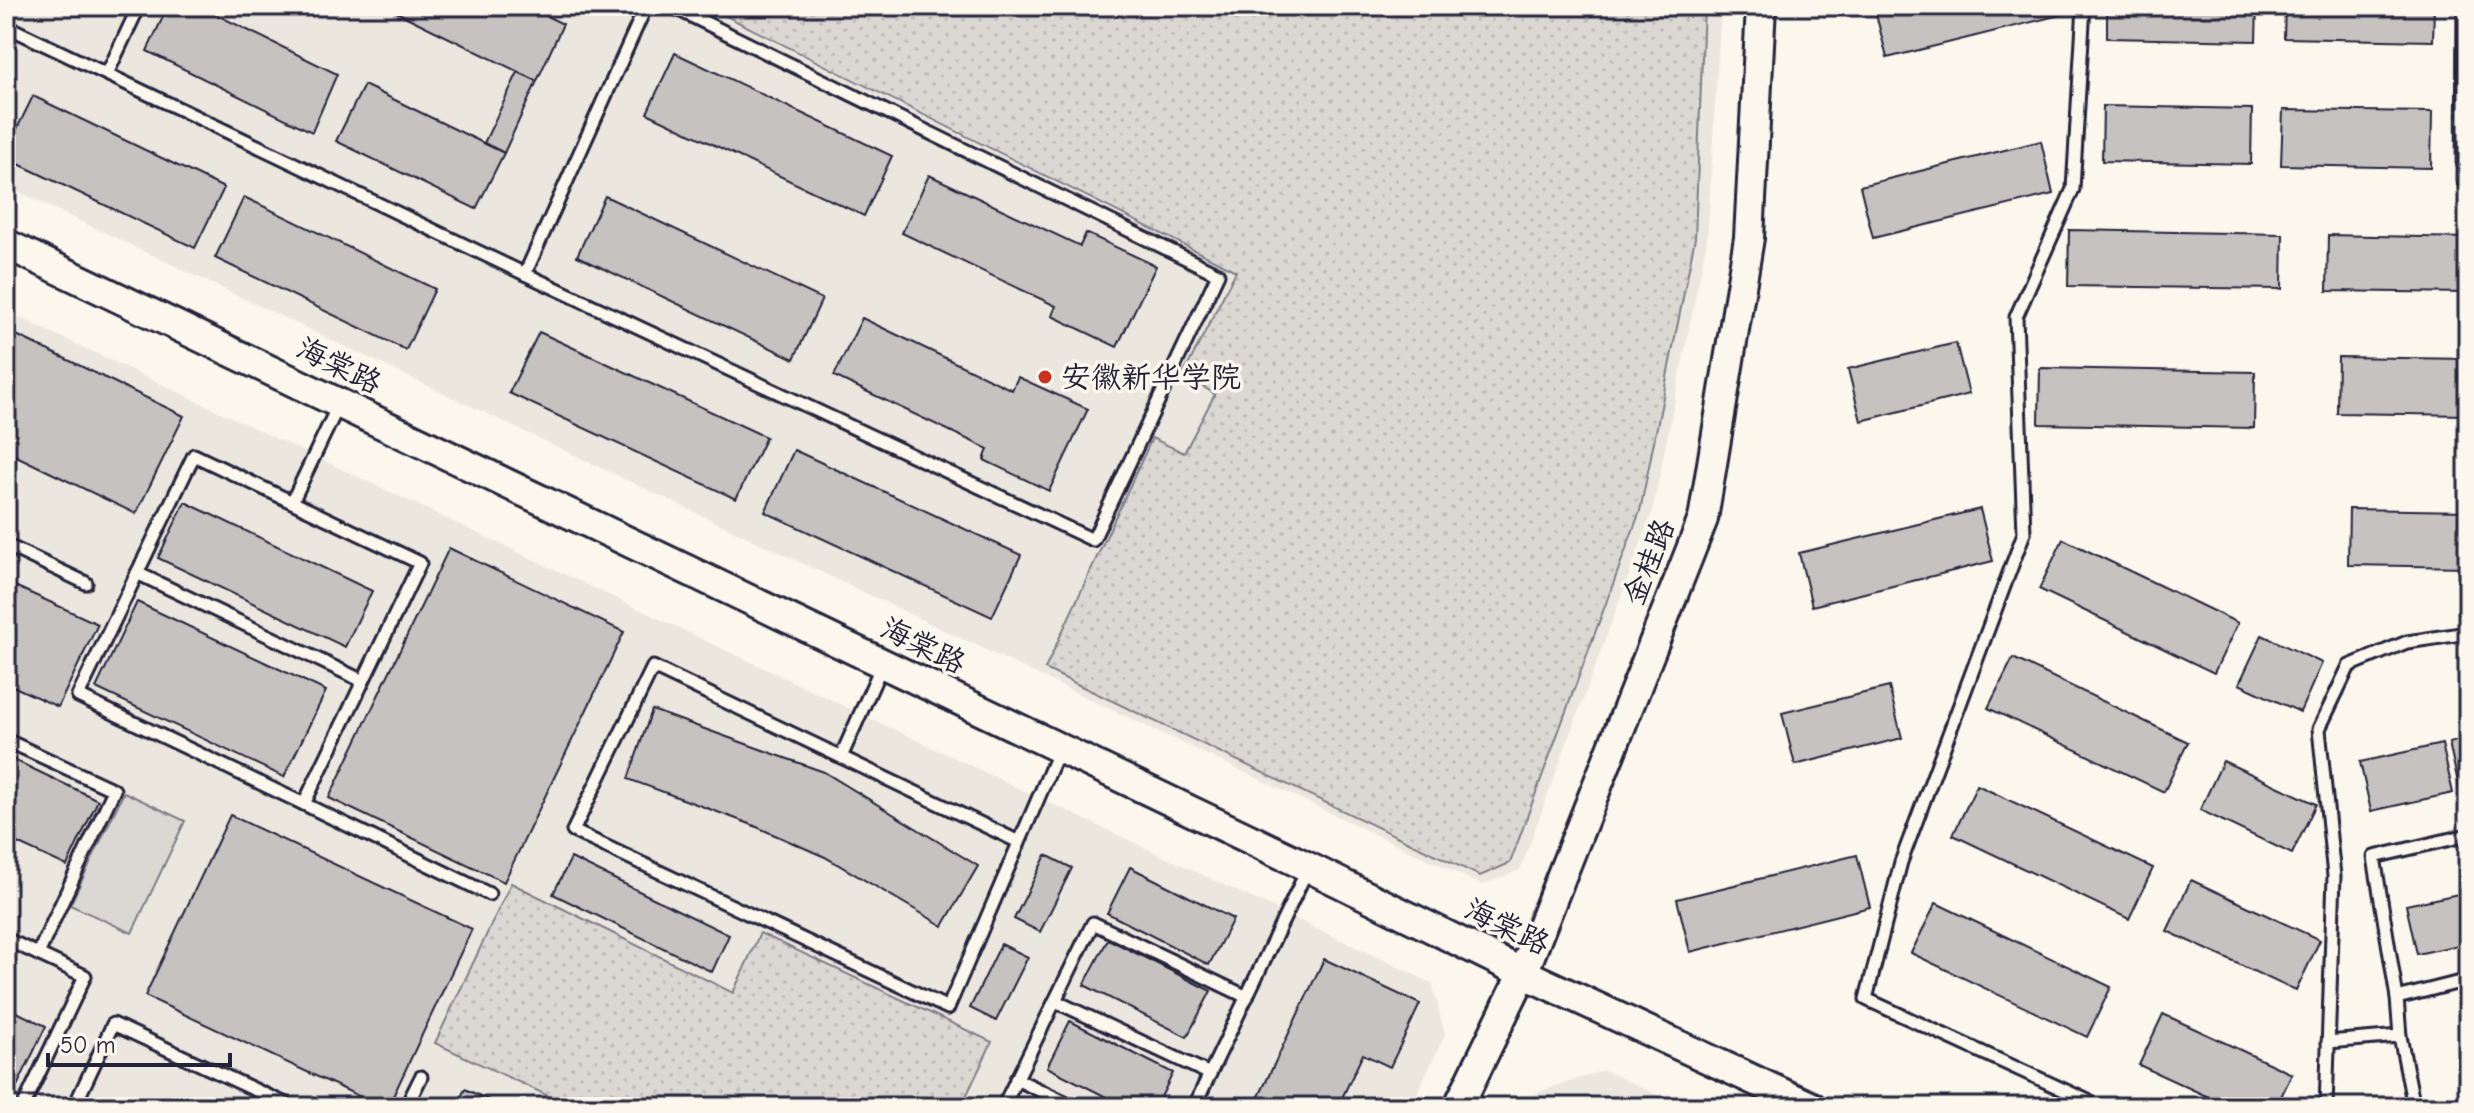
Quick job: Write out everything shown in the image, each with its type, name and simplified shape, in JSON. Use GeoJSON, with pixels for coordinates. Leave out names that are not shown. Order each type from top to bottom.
{"type":"FeatureCollection","features":[{"type":"Feature","properties":{"kind":"street","name":"金桂路"},"geometry":{"type":"LineString","coordinates":[[1458,1107],[1523,973],[1703,519],[1749,238],[1761,6]]}},
{"type":"Feature","properties":{"kind":"street","name":"海棠路"},"geometry":{"type":"LineString","coordinates":[[6,244],[1308,867],[1523,973],[1812,1107]]}},
{"type":"Feature","properties":{"kind":"lane"},"geometry":{"type":"LineString","coordinates":[[107,74],[139,6]]}},
{"type":"Feature","properties":{"kind":"lane"},"geometry":{"type":"LineString","coordinates":[[525,274],[645,9],[629,6]]}},
{"type":"Feature","properties":{"kind":"lane"},"geometry":{"type":"LineString","coordinates":[[6,26],[1093,540],[1218,274],[671,6]]}},
{"type":"Feature","properties":{"kind":"lane"},"geometry":{"type":"LineString","coordinates":[[2084,6],[2073,189],[2016,317],[2024,533],[1901,862],[1866,999],[2086,1104],[2100,1107]]}},
{"type":"Feature","properties":{"kind":"lane"},"geometry":{"type":"LineString","coordinates":[[2464,6],[2463,180],[2468,190]]}},
{"type":"Feature","properties":{"kind":"lane"},"geometry":{"type":"LineString","coordinates":[[292,502],[339,404]]}},
{"type":"Feature","properties":{"kind":"lane"},"geometry":{"type":"LineString","coordinates":[[304,804],[420,563],[194,455],[78,696],[489,894]]}},
{"type":"Feature","properties":{"kind":"lane"},"geometry":{"type":"LineString","coordinates":[[6,545],[86,583]]}},
{"type":"Feature","properties":{"kind":"lane"},"geometry":{"type":"LineString","coordinates":[[137,573],[363,681]]}},
{"type":"Feature","properties":{"kind":"lane"},"geometry":{"type":"LineString","coordinates":[[2326,1107],[2334,876],[2319,729],[2349,666],[2407,642],[2468,633]]}},
{"type":"Feature","properties":{"kind":"lane"},"geometry":{"type":"LineString","coordinates":[[841,757],[882,664]]}},
{"type":"Feature","properties":{"kind":"lane"},"geometry":{"type":"LineString","coordinates":[[1019,842],[653,667],[573,831],[948,1008],[1060,750]]}},
{"type":"Feature","properties":{"kind":"lane"},"geometry":{"type":"LineString","coordinates":[[6,740],[114,790],[38,954]]}},
{"type":"Feature","properties":{"kind":"lane"},"geometry":{"type":"LineString","coordinates":[[2414,1107],[2400,1036],[2397,998],[2374,857],[2468,835]]}},
{"type":"Feature","properties":{"kind":"lane"},"geometry":{"type":"LineString","coordinates":[[1194,1107],[1308,867]]}},
{"type":"Feature","properties":{"kind":"lane"},"geometry":{"type":"LineString","coordinates":[[1003,1107],[1093,923],[1247,997]]}},
{"type":"Feature","properties":{"kind":"lane"},"geometry":{"type":"LineString","coordinates":[[6,939],[85,976],[23,1107]]}},
{"type":"Feature","properties":{"kind":"lane"},"geometry":{"type":"LineString","coordinates":[[2397,998],[2468,980]]}},
{"type":"Feature","properties":{"kind":"lane"},"geometry":{"type":"LineString","coordinates":[[1055,1001],[1210,1074]]}},
{"type":"Feature","properties":{"kind":"lane"},"geometry":{"type":"LineString","coordinates":[[74,1107],[113,1024],[292,1107]]}},
{"type":"Feature","properties":{"kind":"lane"},"geometry":{"type":"LineString","coordinates":[[2328,1042],[2400,1036]]}},
{"type":"Feature","properties":{"kind":"lane"},"geometry":{"type":"LineString","coordinates":[[406,1107],[421,1077]]}},
{"type":"Feature","properties":{"kind":"lane"},"geometry":{"type":"LineString","coordinates":[[1016,1079],[1075,1107]]}},
{"type":"Feature","properties":{"kind":"shaded area","name":"安徽新华学院"},"geometry":{"type":"Polygon","coordinates":[[[6,6],[1721,6],[1707,240],[1652,513],[1520,870],[1482,885],[6,186],[6,6]]]}},
{"type":"Feature","properties":{"kind":"shaded area"},"geometry":{"type":"Polygon","coordinates":[[[706,6],[1704,6],[1695,238],[1640,511],[1510,863],[1480,876],[1045,669],[1152,438],[1184,453],[1215,394],[1183,375],[1236,271],[706,6]]]}},
{"type":"Feature","properties":{"kind":"shaded area"},"geometry":{"type":"Polygon","coordinates":[[[6,311],[1432,983],[1445,1035],[1410,1107],[6,1107],[6,311]]]}},
{"type":"Feature","properties":{"kind":"shaded area"},"geometry":{"type":"Polygon","coordinates":[[[124,792],[185,821],[132,933],[70,905],[124,792]]]}},
{"type":"Feature","properties":{"kind":"shaded area"},"geometry":{"type":"Polygon","coordinates":[[[511,883],[733,993],[760,933],[992,1042],[961,1107],[572,1107],[435,1043],[511,883]]]}},
{"type":"Feature","properties":{"kind":"shaded area"},"geometry":{"type":"Polygon","coordinates":[[[1604,1070],[1683,1107],[1526,1107],[1533,1094],[1604,1070]]]}},
{"type":"Feature","properties":{"kind":"building"},"geometry":{"type":"Polygon","coordinates":[[[168,6],[199,6],[337,74],[312,132],[147,51],[168,6]]]}},
{"type":"Feature","properties":{"kind":"building"},"geometry":{"type":"Polygon","coordinates":[[[384,6],[526,6],[563,24],[537,81],[384,6]]]}},
{"type":"Feature","properties":{"kind":"building"},"geometry":{"type":"Polygon","coordinates":[[[1874,6],[2066,6],[2068,13],[1887,58],[1874,6]]]}},
{"type":"Feature","properties":{"kind":"building"},"geometry":{"type":"Polygon","coordinates":[[[2107,6],[2257,6],[2256,41],[2107,38],[2107,6]]]}},
{"type":"Feature","properties":{"kind":"building"},"geometry":{"type":"Polygon","coordinates":[[[2285,6],[2434,6],[2433,41],[2284,38],[2285,6]]]}},
{"type":"Feature","properties":{"kind":"building"},"geometry":{"type":"Polygon","coordinates":[[[675,53],[892,156],[864,216],[647,113],[675,53]]]}},
{"type":"Feature","properties":{"kind":"building"},"geometry":{"type":"Polygon","coordinates":[[[518,72],[537,81],[504,153],[484,143],[518,72]]]}},
{"type":"Feature","properties":{"kind":"building"},"geometry":{"type":"Polygon","coordinates":[[[364,85],[504,153],[476,209],[336,141],[364,85]]]}},
{"type":"Feature","properties":{"kind":"building"},"geometry":{"type":"Polygon","coordinates":[[[33,96],[224,188],[195,248],[6,158],[6,151],[33,96]]]}},
{"type":"Feature","properties":{"kind":"building"},"geometry":{"type":"Polygon","coordinates":[[[2103,106],[2252,109],[2251,164],[2102,161],[2103,106]]]}},
{"type":"Feature","properties":{"kind":"building"},"geometry":{"type":"Polygon","coordinates":[[[2283,110],[2432,112],[2431,168],[2281,165],[2283,110]]]}},
{"type":"Feature","properties":{"kind":"building"},"geometry":{"type":"Polygon","coordinates":[[[2041,141],[2053,194],[1873,238],[1860,186],[2041,141]]]}},
{"type":"Feature","properties":{"kind":"building"},"geometry":{"type":"Polygon","coordinates":[[[929,175],[1080,246],[1086,233],[1156,266],[1117,347],[1052,316],[1056,306],[902,233],[929,175]]]}},
{"type":"Feature","properties":{"kind":"building"},"geometry":{"type":"Polygon","coordinates":[[[605,196],[822,299],[794,359],[577,256],[605,196]]]}},
{"type":"Feature","properties":{"kind":"building"},"geometry":{"type":"Polygon","coordinates":[[[244,197],[435,289],[406,350],[215,258],[244,197]]]}},
{"type":"Feature","properties":{"kind":"building"},"geometry":{"type":"Polygon","coordinates":[[[2069,230],[2283,234],[2282,289],[2068,286],[2069,230]]]}},
{"type":"Feature","properties":{"kind":"building"},"geometry":{"type":"Polygon","coordinates":[[[2328,235],[2468,238],[2468,293],[2327,291],[2328,235]]]}},
{"type":"Feature","properties":{"kind":"building"},"geometry":{"type":"Polygon","coordinates":[[[862,318],[1012,390],[1018,377],[1088,409],[1049,491],[984,460],[988,449],[834,376],[862,318]]]}},
{"type":"Feature","properties":{"kind":"building"},"geometry":{"type":"Polygon","coordinates":[[[6,330],[184,416],[136,514],[6,451],[6,330]]]}},
{"type":"Feature","properties":{"kind":"building"},"geometry":{"type":"Polygon","coordinates":[[[539,332],[766,437],[736,499],[509,393],[539,332]]]}},
{"type":"Feature","properties":{"kind":"building"},"geometry":{"type":"Polygon","coordinates":[[[1956,343],[1969,394],[1861,421],[1848,369],[1956,343]]]}},
{"type":"Feature","properties":{"kind":"building"},"geometry":{"type":"Polygon","coordinates":[[[2338,357],[2468,359],[2468,415],[2337,413],[2338,357]]]}},
{"type":"Feature","properties":{"kind":"building"},"geometry":{"type":"Polygon","coordinates":[[[2040,368],[2255,372],[2254,428],[2039,424],[2040,368]]]}},
{"type":"Feature","properties":{"kind":"building"},"geometry":{"type":"Polygon","coordinates":[[[794,450],[1021,555],[992,617],[765,512],[794,450]]]}},
{"type":"Feature","properties":{"kind":"building"},"geometry":{"type":"Polygon","coordinates":[[[185,502],[372,591],[345,647],[158,558],[185,502]]]}},
{"type":"Feature","properties":{"kind":"building"},"geometry":{"type":"Polygon","coordinates":[[[1980,509],[1993,561],[1812,606],[1799,553],[1980,509]]]}},
{"type":"Feature","properties":{"kind":"building"},"geometry":{"type":"Polygon","coordinates":[[[2349,509],[2468,511],[2468,567],[2348,565],[2349,509]]]}},
{"type":"Feature","properties":{"kind":"building"},"geometry":{"type":"Polygon","coordinates":[[[2063,539],[2238,623],[2214,673],[2039,589],[2063,539]]]}},
{"type":"Feature","properties":{"kind":"building"},"geometry":{"type":"Polygon","coordinates":[[[449,548],[624,632],[504,882],[329,798],[449,548]]]}},
{"type":"Feature","properties":{"kind":"building"},"geometry":{"type":"Polygon","coordinates":[[[6,582],[98,624],[58,707],[6,683],[6,582]]]}},
{"type":"Feature","properties":{"kind":"building"},"geometry":{"type":"Polygon","coordinates":[[[137,602],[326,691],[284,777],[96,688],[137,602]]]}},
{"type":"Feature","properties":{"kind":"building"},"geometry":{"type":"Polygon","coordinates":[[[2262,635],[2322,663],[2300,712],[2239,684],[2262,635]]]}},
{"type":"Feature","properties":{"kind":"building"},"geometry":{"type":"Polygon","coordinates":[[[2013,658],[2188,742],[2164,792],[1988,708],[2013,658]]]}},
{"type":"Feature","properties":{"kind":"building"},"geometry":{"type":"Polygon","coordinates":[[[1889,687],[1902,738],[1795,765],[1782,713],[1889,687]]]}},
{"type":"Feature","properties":{"kind":"building"},"geometry":{"type":"Polygon","coordinates":[[[652,710],[824,772],[978,866],[943,926],[825,857],[750,824],[628,779],[652,710]]]}},
{"type":"Feature","properties":{"kind":"building"},"geometry":{"type":"Polygon","coordinates":[[[2468,738],[2468,790],[2460,791],[2449,743],[2468,738]]]}},
{"type":"Feature","properties":{"kind":"building"},"geometry":{"type":"Polygon","coordinates":[[[2442,744],[2453,793],[2371,811],[2360,762],[2442,744]]]}},
{"type":"Feature","properties":{"kind":"building"},"geometry":{"type":"Polygon","coordinates":[[[6,756],[98,800],[67,866],[6,838],[6,756]]]}},
{"type":"Feature","properties":{"kind":"building"},"geometry":{"type":"Polygon","coordinates":[[[2223,761],[2316,804],[2292,854],[2200,810],[2223,761]]]}},
{"type":"Feature","properties":{"kind":"building"},"geometry":{"type":"Polygon","coordinates":[[[1977,785],[2153,868],[2129,919],[1953,835],[1977,785]]]}},
{"type":"Feature","properties":{"kind":"building"},"geometry":{"type":"Polygon","coordinates":[[[230,815],[472,929],[388,1107],[382,1107],[145,996],[230,815]]]}},
{"type":"Feature","properties":{"kind":"building"},"geometry":{"type":"Polygon","coordinates":[[[1046,855],[1072,868],[1040,932],[1014,919],[1046,855]]]}},
{"type":"Feature","properties":{"kind":"building"},"geometry":{"type":"Polygon","coordinates":[[[1857,855],[1870,907],[1690,952],[1677,899],[1857,855]]]}},
{"type":"Feature","properties":{"kind":"building"},"geometry":{"type":"Polygon","coordinates":[[[571,858],[729,935],[712,972],[553,894],[571,858]]]}},
{"type":"Feature","properties":{"kind":"building"},"geometry":{"type":"Polygon","coordinates":[[[1130,867],[1233,919],[1209,965],[1107,913],[1130,867]]]}},
{"type":"Feature","properties":{"kind":"building"},"geometry":{"type":"Polygon","coordinates":[[[2191,880],[2320,940],[2296,991],[2167,931],[2191,880]]]}},
{"type":"Feature","properties":{"kind":"building"},"geometry":{"type":"Polygon","coordinates":[[[2468,892],[2468,943],[2417,954],[2406,905],[2468,892]]]}},
{"type":"Feature","properties":{"kind":"building"},"geometry":{"type":"Polygon","coordinates":[[[1936,903],[2111,987],[2087,1037],[1911,953],[1936,903]]]}},
{"type":"Feature","properties":{"kind":"building"},"geometry":{"type":"Polygon","coordinates":[[[1108,939],[1211,991],[1187,1037],[1084,985],[1108,939]]]}},
{"type":"Feature","properties":{"kind":"building"},"geometry":{"type":"Polygon","coordinates":[[[1001,944],[1028,957],[996,1021],[970,1008],[1001,944]]]}},
{"type":"Feature","properties":{"kind":"building"},"geometry":{"type":"Polygon","coordinates":[[[1324,959],[1420,1004],[1390,1067],[1363,1054],[1340,1102],[1351,1107],[1254,1107],[1324,959]]]}},
{"type":"Feature","properties":{"kind":"building"},"geometry":{"type":"Polygon","coordinates":[[[6,1007],[46,1026],[7,1107],[6,1107],[6,1007]]]}},
{"type":"Feature","properties":{"kind":"building"},"geometry":{"type":"Polygon","coordinates":[[[2163,1014],[2292,1074],[2276,1107],[2230,1107],[2139,1065],[2163,1014]]]}},
{"type":"Feature","properties":{"kind":"building"},"geometry":{"type":"Polygon","coordinates":[[[1070,1021],[1173,1073],[1156,1107],[1126,1107],[1047,1067],[1070,1021]]]}},
{"type":"Feature","properties":{"kind":"building"},"geometry":{"type":"Polygon","coordinates":[[[465,1089],[504,1107],[456,1107],[465,1089]]]}},
{"type":"Feature","properties":{"kind":"place","name":"安徽新华学院"},"geometry":{"type":"Point","coordinates":[1045,377]}}]}
